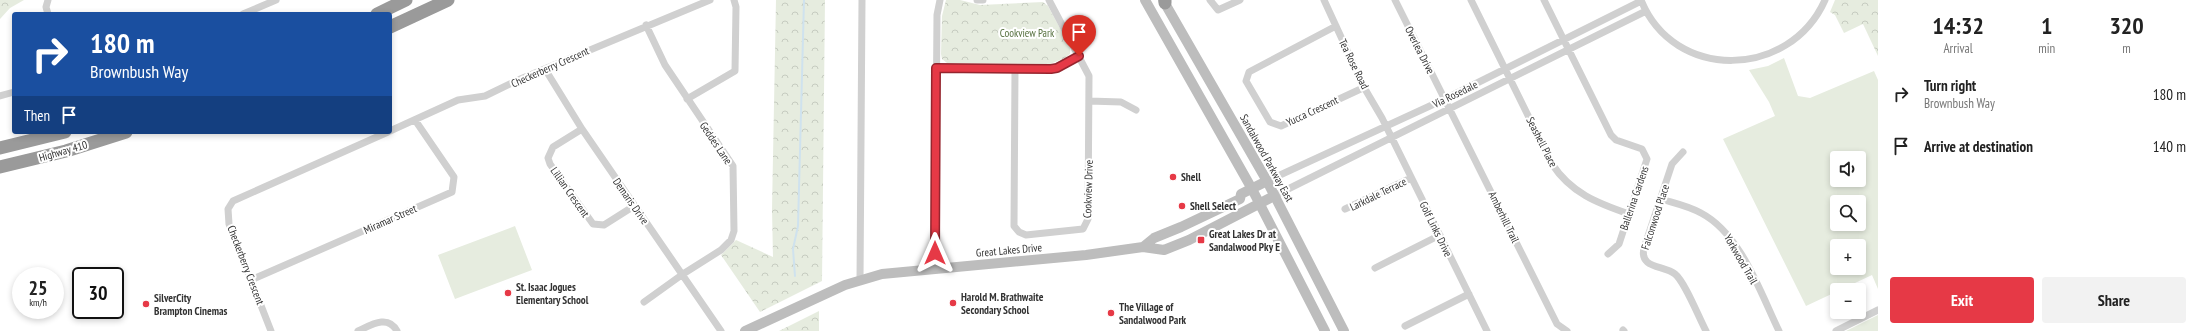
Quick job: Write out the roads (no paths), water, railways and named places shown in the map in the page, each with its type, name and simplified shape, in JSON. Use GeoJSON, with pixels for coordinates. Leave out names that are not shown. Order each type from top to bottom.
{"type":"FeatureCollection","features":[{"type":"Feature","properties":{"kind":"highway"},"geometry":{"type":"LineString","coordinates":[[381,12],[406,0]]}},
{"type":"Feature","properties":{"kind":"highway"},"geometry":{"type":"LineString","coordinates":[[392,26],[448,0]]}},
{"type":"Feature","properties":{"kind":"highway","name":"Highway 410"},"geometry":{"type":"LineString","coordinates":[[0,148],[57,134]]}},
{"type":"Feature","properties":{"kind":"highway","name":"Highway 410"},"geometry":{"type":"LineString","coordinates":[[0,167],[66,151],[120,134]]}},
{"type":"Feature","properties":{"kind":"main road"},"geometry":{"type":"LineString","coordinates":[[1145,0],[1252,189],[1325,331]]}},
{"type":"Feature","properties":{"kind":"main road","name":"Sandalwood Parkway East"},"geometry":{"type":"LineString","coordinates":[[1164,1],[1267,181],[1344,331]]}},
{"type":"Feature","properties":{"kind":"main road","name":"Great Lakes Drive"},"geometry":{"type":"LineString","coordinates":[[1142,248],[1154,238],[1228,205],[1240,198],[1241,194],[1267,181]]}},
{"type":"Feature","properties":{"kind":"main road","name":"Great Lakes Drive"},"geometry":{"type":"LineString","coordinates":[[745,331],[835,289],[860,280],[890,273],[1086,255],[1142,248],[1164,250],[1189,240],[1274,196]]}},
{"type":"Feature","properties":{"kind":"street"},"geometry":{"type":"LineString","coordinates":[[47,12],[46,7],[48,0]]}},
{"type":"Feature","properties":{"kind":"street"},"geometry":{"type":"LineString","coordinates":[[246,12],[258,3],[276,0]]}},
{"type":"Feature","properties":{"kind":"street","name":"Checkerberry Crescent"},"geometry":{"type":"LineString","coordinates":[[392,131],[458,100],[485,96],[646,25],[710,0]]}},
{"type":"Feature","properties":{"kind":"street"},"geometry":{"type":"LineString","coordinates":[[687,99],[735,71],[736,7],[734,0]]}},
{"type":"Feature","properties":{"kind":"street"},"geometry":{"type":"LineString","coordinates":[[860,280],[862,0]]}},
{"type":"Feature","properties":{"kind":"street"},"geometry":{"type":"LineString","coordinates":[[935,268],[936,68],[937,15],[940,0]]}},
{"type":"Feature","properties":{"kind":"street"},"geometry":{"type":"LineString","coordinates":[[977,0],[983,0]]}},
{"type":"Feature","properties":{"kind":"street","name":"Cookview Drive"},"geometry":{"type":"LineString","coordinates":[[1014,69],[1013,222],[1016,230],[1022,234],[1083,229],[1087,223],[1089,76],[1049,0]]}},
{"type":"Feature","properties":{"kind":"street"},"geometry":{"type":"LineString","coordinates":[[1210,0],[1218,10],[1240,0]]}},
{"type":"Feature","properties":{"kind":"street","name":"Tea Rose Road"},"geometry":{"type":"LineString","coordinates":[[1324,0],[1365,87],[1386,126]]}},
{"type":"Feature","properties":{"kind":"street","name":"Overlea Drive"},"geometry":{"type":"LineString","coordinates":[[1395,0],[1445,99]]}},
{"type":"Feature","properties":{"kind":"street","name":"Seashell Place"},"geometry":{"type":"LineString","coordinates":[[1471,0],[1552,164],[1560,176],[1570,187],[1588,199],[1629,214]]}},
{"type":"Feature","properties":{"kind":"street","name":"Ballerina Gardens"},"geometry":{"type":"LineString","coordinates":[[1544,0],[1611,135],[1616,140],[1642,149],[1646,156],[1646,163],[1619,244],[1608,254]]}},
{"type":"Feature","properties":{"kind":"street","name":"Via Rosedale"},"geometry":{"type":"LineString","coordinates":[[1267,181],[1445,99],[1564,41],[1641,0],[1646,11],[1669,37],[1686,49],[1711,58],[1742,61],[1771,54],[1796,39],[1815,19],[1825,0]]}},
{"type":"Feature","properties":{"kind":"street","name":"Via Rosedale"},"geometry":{"type":"LineString","coordinates":[[1274,196],[1646,11]]}},
{"type":"Feature","properties":{"kind":"street","name":"Geddes Lane"},"geometry":{"type":"LineString","coordinates":[[644,302],[726,246],[734,231],[733,166],[665,66],[646,25]]}},
{"type":"Feature","properties":{"kind":"street","name":"Yucca Crescent"},"geometry":{"type":"LineString","coordinates":[[1336,26],[1251,71],[1246,76],[1246,81],[1270,122],[1278,126],[1365,87]]}},
{"type":"Feature","properties":{"kind":"street"},"geometry":{"type":"LineString","coordinates":[[936,68],[1057,68],[1079,56]]}},
{"type":"Feature","properties":{"kind":"street","name":"Demaris Drive"},"geometry":{"type":"LineString","coordinates":[[545,69],[582,129],[721,331]]}},
{"type":"Feature","properties":{"kind":"street"},"geometry":{"type":"LineString","coordinates":[[0,96],[12,93]]}},
{"type":"Feature","properties":{"kind":"street","name":"Amberhill Trail"},"geometry":{"type":"LineString","coordinates":[[1445,99],[1557,324],[1567,331]]}},
{"type":"Feature","properties":{"kind":"street"},"geometry":{"type":"LineString","coordinates":[[1089,101],[1121,102],[1136,110]]}},
{"type":"Feature","properties":{"kind":"street","name":"Miramar Street"},"geometry":{"type":"LineString","coordinates":[[251,280],[452,192],[454,177],[415,120]]}},
{"type":"Feature","properties":{"kind":"street","name":"Golf Links Drive"},"geometry":{"type":"LineString","coordinates":[[1386,126],[1487,331]]}},
{"type":"Feature","properties":{"kind":"street","name":"Lillian Crescent"},"geometry":{"type":"LineString","coordinates":[[582,129],[550,150],[548,158],[550,164],[593,224],[604,225],[634,206]]}},
{"type":"Feature","properties":{"kind":"street","name":"Checkerberry Crescent"},"geometry":{"type":"LineString","coordinates":[[271,331],[229,224],[228,209],[233,201],[384,134]]}},
{"type":"Feature","properties":{"kind":"street","name":"Falconwood Place"},"geometry":{"type":"LineString","coordinates":[[1683,152],[1672,164],[1644,248],[1644,260],[1677,275],[1706,331]]}},
{"type":"Feature","properties":{"kind":"street","name":"Larkdale Terrace"},"geometry":{"type":"LineString","coordinates":[[1345,209],[1411,178]]}},
{"type":"Feature","properties":{"kind":"street","name":"Yorkwood Trail"},"geometry":{"type":"LineString","coordinates":[[1660,199],[1702,213],[1725,230],[1737,247],[1779,331]]}},
{"type":"Feature","properties":{"kind":"street"},"geometry":{"type":"LineString","coordinates":[[1376,268],[1440,235]]}},
{"type":"Feature","properties":{"kind":"street"},"geometry":{"type":"LineString","coordinates":[[1405,326],[1469,294]]}},
{"type":"Feature","properties":{"kind":"street"},"geometry":{"type":"LineString","coordinates":[[1836,331],[1878,310]]}},
{"type":"Feature","properties":{"kind":"street"},"geometry":{"type":"LineString","coordinates":[[358,331],[381,321],[388,322],[397,331]]}},
{"type":"Feature","properties":{"kind":"waterway"},"geometry":{"type":"LineString","coordinates":[[795,276],[793,249],[798,226],[804,0]]}},
{"type":"Feature","properties":{"kind":"place","name":"Shell"},"geometry":{"type":"Point","coordinates":[1173,177]}},
{"type":"Feature","properties":{"kind":"place","name":"Shell Select"},"geometry":{"type":"Point","coordinates":[1182,206]}},
{"type":"Feature","properties":{"kind":"place","name":"Great Lakes Dr at Sandalwood Pky E"},"geometry":{"type":"Point","coordinates":[1201,240]}},
{"type":"Feature","properties":{"kind":"place","name":"St. Isaac Jogues Elementary School"},"geometry":{"type":"Point","coordinates":[508,293]}},
{"type":"Feature","properties":{"kind":"place","name":"Harold M. Brathwaite Secondary School"},"geometry":{"type":"Point","coordinates":[953,303]}},
{"type":"Feature","properties":{"kind":"place","name":"SilverCity Brampton Cinemas"},"geometry":{"type":"Point","coordinates":[146,304]}},
{"type":"Feature","properties":{"kind":"place","name":"The Village of Sandalwood Park"},"geometry":{"type":"Point","coordinates":[1111,313]}},
{"type":"Feature","properties":{"kind":"park label","name":"Cookview Park"},"geometry":{"type":"Point","coordinates":[1027,33]}}]}
